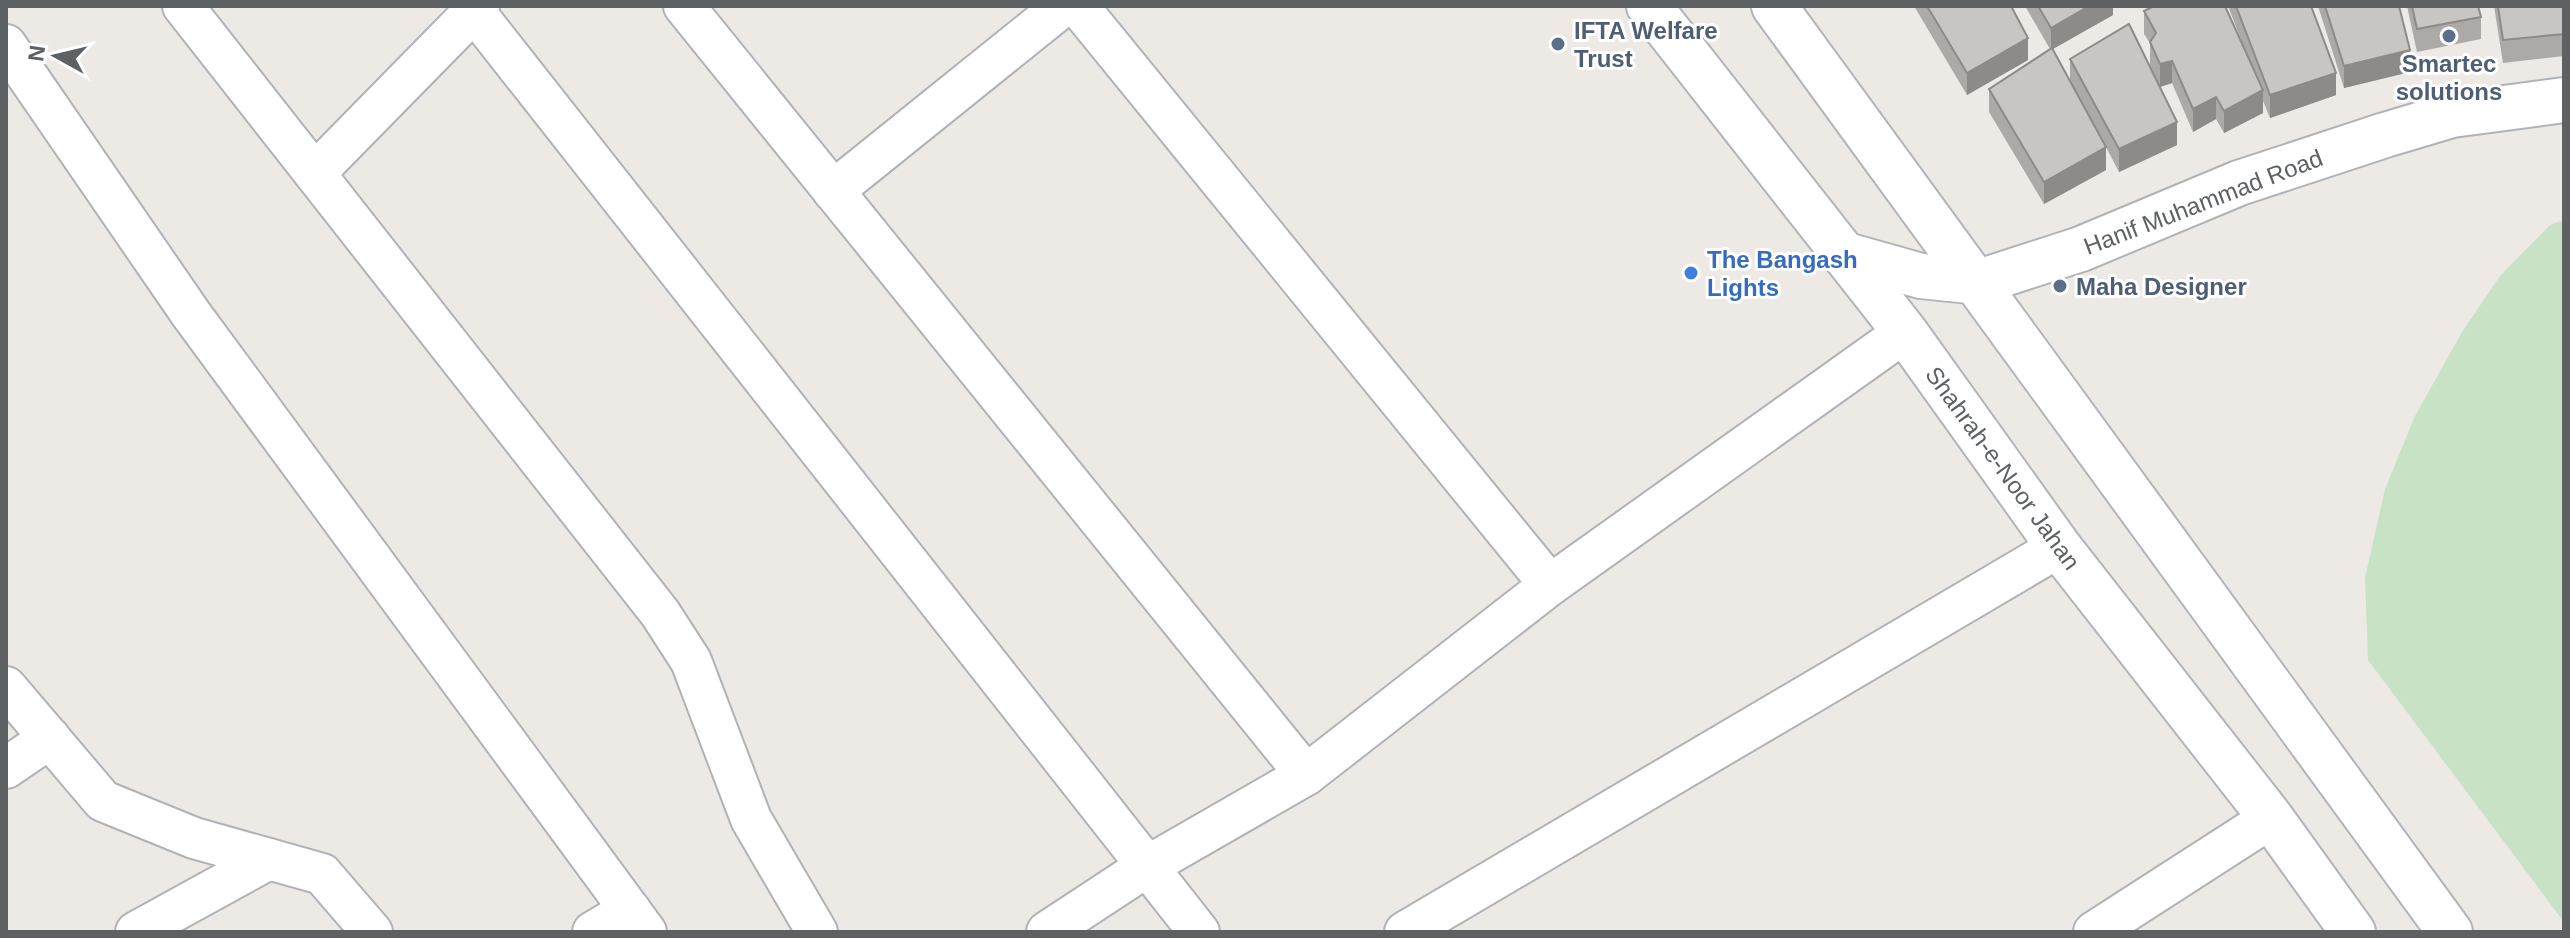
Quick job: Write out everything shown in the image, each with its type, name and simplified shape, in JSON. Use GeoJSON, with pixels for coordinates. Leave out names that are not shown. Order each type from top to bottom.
{"type":"FeatureCollection","features":[{"type":"Feature","properties":{"kind":"main road","name":"Shahrah-e-Noor Jahan"},"geometry":{"type":"LineString","coordinates":[[1649,6],[1905,332],[2059,547],[2271,818],[2353,932]]}},
{"type":"Feature","properties":{"kind":"main road"},"geometry":{"type":"LineString","coordinates":[[1774,6],[1979,282],[2450,932]]}},
{"type":"Feature","properties":{"kind":"main road","name":"Hanif Muhammad Road"},"geometry":{"type":"LineString","coordinates":[[1843,254],[1921,276],[1979,282],[2081,249],[2239,183],[2385,135],[2452,115],[2564,100]]}},
{"type":"Feature","properties":{"kind":"street"},"geometry":{"type":"LineString","coordinates":[[183,6],[660,613],[691,661],[751,819],[817,932]]}},
{"type":"Feature","properties":{"kind":"street"},"geometry":{"type":"LineString","coordinates":[[684,6],[1306,775]]}},
{"type":"Feature","properties":{"kind":"street"},"geometry":{"type":"LineString","coordinates":[[833,191],[1063,6]]}},
{"type":"Feature","properties":{"kind":"street"},"geometry":{"type":"LineString","coordinates":[[1078,6],[1550,585]]}},
{"type":"Feature","properties":{"kind":"street"},"geometry":{"type":"LineString","coordinates":[[316,172],[475,8],[1199,932]]}},
{"type":"Feature","properties":{"kind":"street"},"geometry":{"type":"LineString","coordinates":[[6,45],[191,314],[638,921],[593,932]]}},
{"type":"Feature","properties":{"kind":"street"},"geometry":{"type":"LineString","coordinates":[[1047,932],[1146,867],[1306,775],[1550,585],[1905,332]]}},
{"type":"Feature","properties":{"kind":"street"},"geometry":{"type":"LineString","coordinates":[[1405,932],[2059,547]]}},
{"type":"Feature","properties":{"kind":"street"},"geometry":{"type":"LineString","coordinates":[[6,687],[103,801],[194,838],[322,874],[372,932]]}},
{"type":"Feature","properties":{"kind":"street"},"geometry":{"type":"LineString","coordinates":[[6,768],[50,738]]}},
{"type":"Feature","properties":{"kind":"street"},"geometry":{"type":"LineString","coordinates":[[2094,932],[2271,818]]}},
{"type":"Feature","properties":{"kind":"street"},"geometry":{"type":"LineString","coordinates":[[136,932],[269,859]]}},
{"type":"Feature","properties":{"kind":"green space"},"geometry":{"type":"Polygon","coordinates":[[[2564,220],[2564,922],[2368,660],[2365,578],[2385,489],[2415,416],[2462,332],[2500,276],[2550,225],[2564,220]]]}},
{"type":"Feature","properties":{"kind":"building"},"geometry":{"type":"Polygon","coordinates":[[[1927,6],[2011,6],[2028,38],[1967,73],[1927,6]]]}},
{"type":"Feature","properties":{"kind":"building"},"geometry":{"type":"Polygon","coordinates":[[[2038,6],[2089,6],[2051,28],[2038,6]]]}},
{"type":"Feature","properties":{"kind":"building"},"geometry":{"type":"Polygon","coordinates":[[[2154,6],[2225,6],[2263,90],[2224,111],[2216,97],[2193,109],[2172,61],[2160,64],[2150,42],[2156,33],[2144,11],[2154,6]]]}},
{"type":"Feature","properties":{"kind":"building"},"geometry":{"type":"Polygon","coordinates":[[[2236,6],[2311,6],[2336,73],[2270,95],[2236,6]]]}},
{"type":"Feature","properties":{"kind":"building"},"geometry":{"type":"Polygon","coordinates":[[[2325,6],[2399,6],[2410,50],[2344,66],[2325,6]]]}},
{"type":"Feature","properties":{"kind":"building"},"geometry":{"type":"Polygon","coordinates":[[[2412,6],[2478,6],[2481,17],[2417,29],[2412,6]]]}},
{"type":"Feature","properties":{"kind":"building"},"geometry":{"type":"Polygon","coordinates":[[[2498,6],[2564,6],[2564,34],[2503,40],[2498,6]]]}},
{"type":"Feature","properties":{"kind":"building"},"geometry":{"type":"Polygon","coordinates":[[[2129,24],[2177,122],[2119,149],[2070,59],[2129,24]]]}},
{"type":"Feature","properties":{"kind":"building"},"geometry":{"type":"Polygon","coordinates":[[[2052,48],[2106,147],[2044,182],[1989,89],[2052,48]]]}},
{"type":"Feature","properties":{"kind":"place","name":"Smartec solutions"},"geometry":{"type":"Point","coordinates":[2449,36]}},
{"type":"Feature","properties":{"kind":"place","name":"IFTA Welfare Trust"},"geometry":{"type":"Point","coordinates":[1558,44]}},
{"type":"Feature","properties":{"kind":"place","name":"The Bangash Lights"},"geometry":{"type":"Point","coordinates":[1691,273]}},
{"type":"Feature","properties":{"kind":"place","name":"Maha Designer"},"geometry":{"type":"Point","coordinates":[2060,286]}}]}
